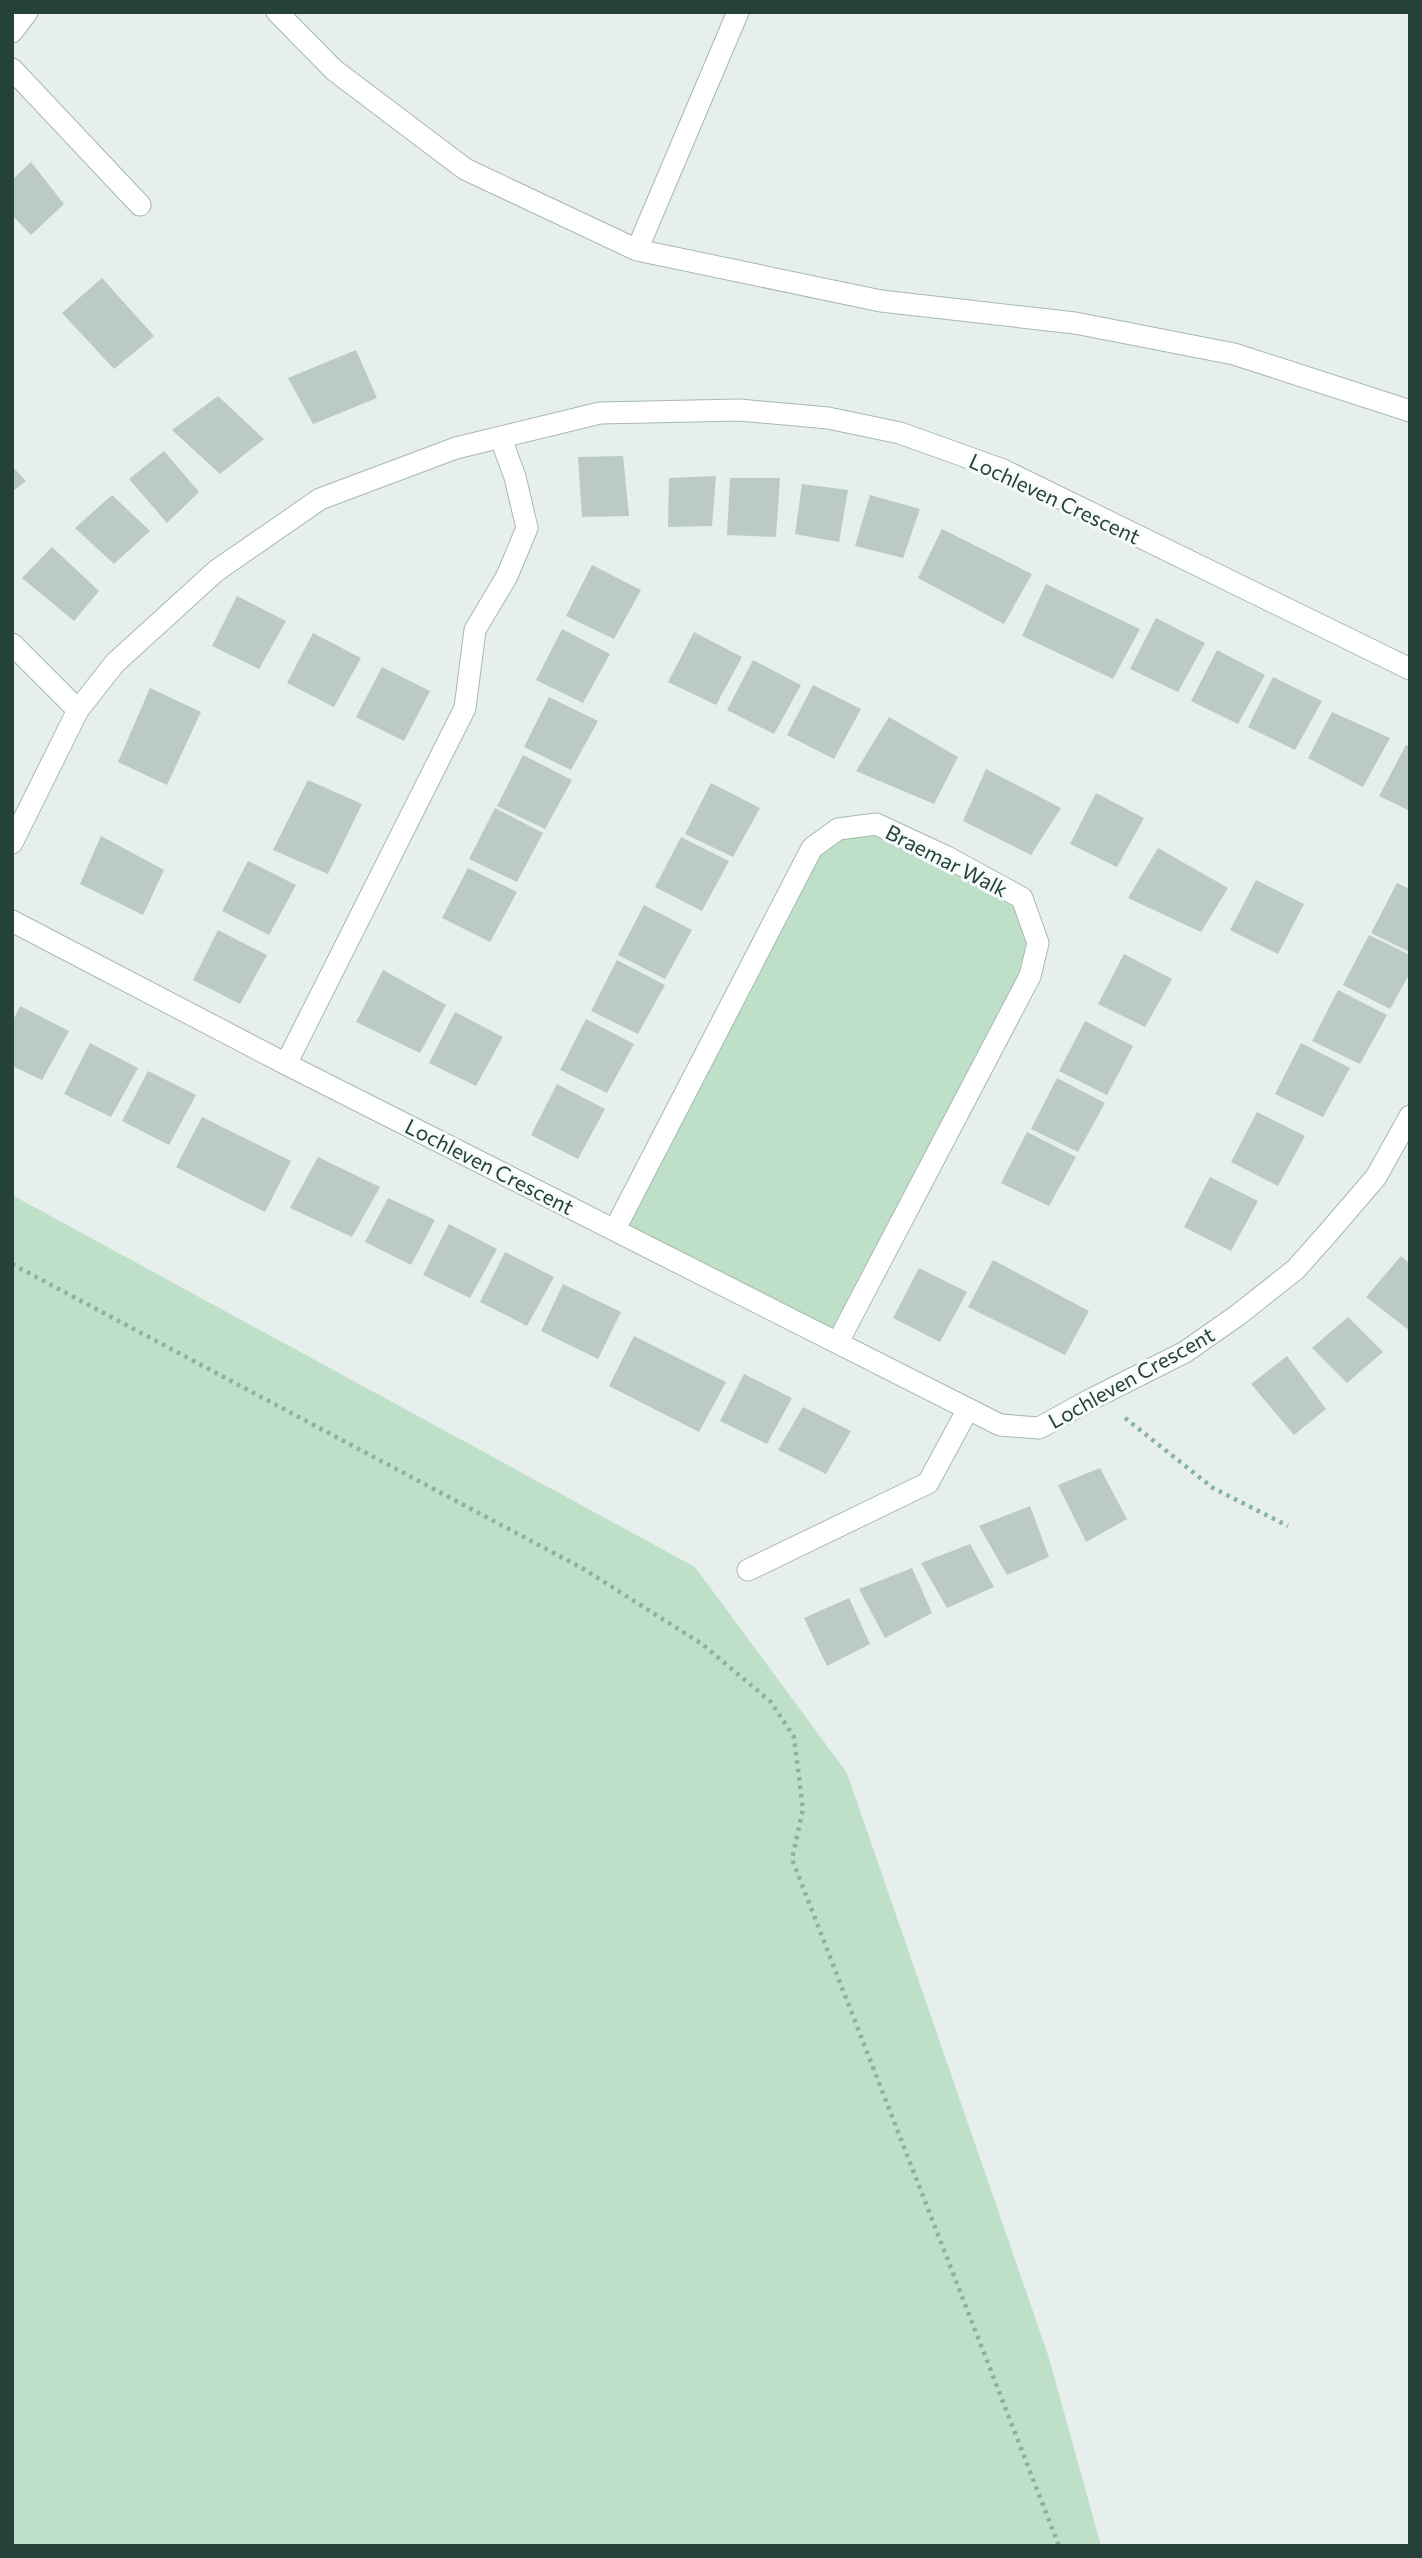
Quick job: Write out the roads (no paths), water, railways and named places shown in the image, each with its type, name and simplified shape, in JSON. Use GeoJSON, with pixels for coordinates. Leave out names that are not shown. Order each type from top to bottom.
{"type":"FeatureCollection","features":[{"type":"Feature","properties":{"kind":"street"},"geometry":{"type":"LineString","coordinates":[[12,32],[27,12]]}},
{"type":"Feature","properties":{"kind":"street"},"geometry":{"type":"LineString","coordinates":[[277,12],[334,70],[465,169],[637,250],[881,301],[1075,323],[1234,354],[1410,411]]}},
{"type":"Feature","properties":{"kind":"street"},"geometry":{"type":"LineString","coordinates":[[637,250],[738,12]]}},
{"type":"Feature","properties":{"kind":"street"},"geometry":{"type":"LineString","coordinates":[[12,69],[140,205]]}},
{"type":"Feature","properties":{"kind":"street","name":"Lochleven Crescent"},"geometry":{"type":"LineString","coordinates":[[12,843],[78,710],[114,663],[216,571],[320,499],[456,448],[600,413],[725,411],[828,418],[900,433],[1003,470],[1410,669]]}},
{"type":"Feature","properties":{"kind":"street"},"geometry":{"type":"LineString","coordinates":[[286,1065],[465,708],[475,630],[507,576],[527,528],[515,477],[501,439]]}},
{"type":"Feature","properties":{"kind":"street"},"geometry":{"type":"LineString","coordinates":[[12,644],[78,710]]}},
{"type":"Feature","properties":{"kind":"street","name":"Braemar Walk"},"geometry":{"type":"LineString","coordinates":[[615,1229],[812,848],[838,830],[876,824],[947,858],[1022,898],[1038,943],[1030,976],[838,1342]]}},
{"type":"Feature","properties":{"kind":"street","name":"Lochleven Crescent"},"geometry":{"type":"LineString","coordinates":[[12,921],[286,1065],[1000,1425],[1039,1428],[1185,1352],[1238,1315],[1296,1269],[1376,1177],[1410,1116]]}},
{"type":"Feature","properties":{"kind":"street"},"geometry":{"type":"LineString","coordinates":[[748,1570],[928,1483],[968,1409]]}}]}
